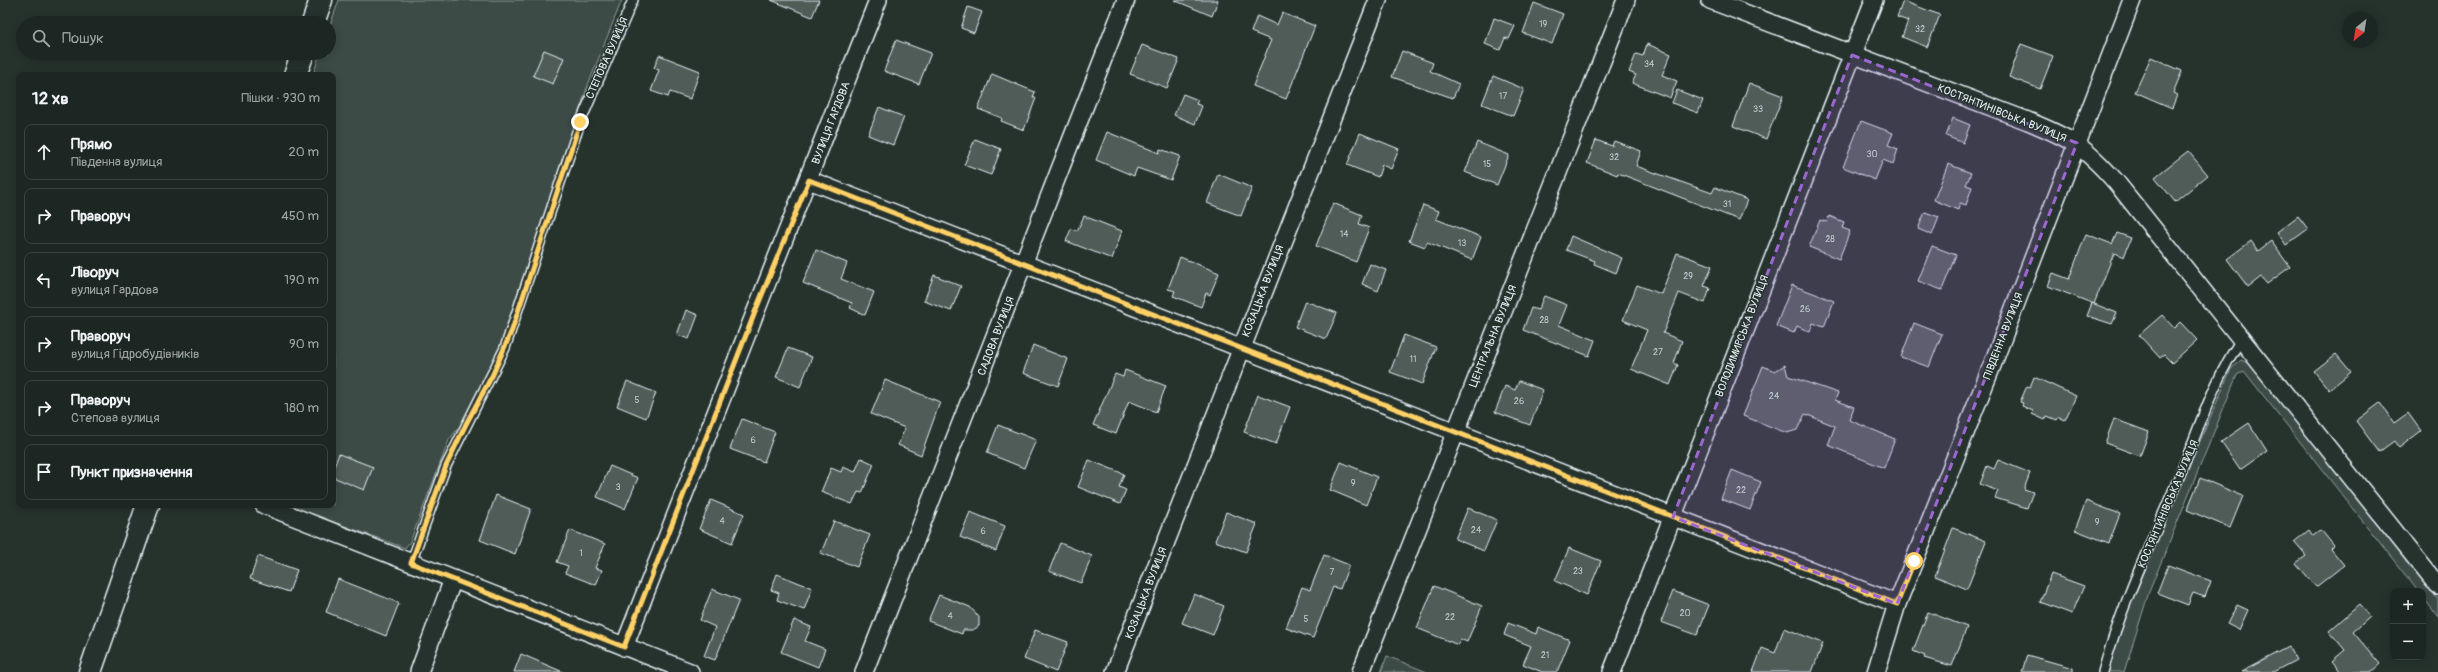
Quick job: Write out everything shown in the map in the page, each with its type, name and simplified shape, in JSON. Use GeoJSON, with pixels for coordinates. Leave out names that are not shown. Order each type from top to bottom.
{"type":"FeatureCollection","features":[{"type":"Feature","properties":{"kind":"main road"},"geometry":{"type":"LineString","coordinates":[[315,16],[321,0]]}},
{"type":"Feature","properties":{"kind":"main road"},"geometry":{"type":"LineString","coordinates":[[297,72],[301,60]]}},
{"type":"Feature","properties":{"kind":"main road"},"geometry":{"type":"LineString","coordinates":[[90,672],[147,508]]}},
{"type":"Feature","properties":{"kind":"street","name":"ВУЛИЦЯ ГАРДОВА"},"geometry":{"type":"LineString","coordinates":[[624,647],[757,307],[809,180],[878,0]]}},
{"type":"Feature","properties":{"kind":"street","name":"САДОВА ВУЛИЦЯ"},"geometry":{"type":"LineString","coordinates":[[864,672],[1126,0]]}},
{"type":"Feature","properties":{"kind":"street","name":"КОЗАЦЬКА ВУЛИЦЯ"},"geometry":{"type":"LineString","coordinates":[[1115,672],[1378,0]]}},
{"type":"Feature","properties":{"kind":"street","name":"ЦЕНТРАЛЬНА ВУЛИЦЯ"},"geometry":{"type":"LineString","coordinates":[[1362,672],[1454,431],[1537,227],[1626,0]]}},
{"type":"Feature","properties":{"kind":"street","name":"КОСТЯНТИНІВСЬКА ВУЛИЦЯ"},"geometry":{"type":"LineString","coordinates":[[1710,0],[2028,121],[2077,143],[2091,154],[2116,182],[2438,586]]}},
{"type":"Feature","properties":{"kind":"street","name":"ВОЛОДИМИРСЬКА ВУЛИЦЯ"},"geometry":{"type":"LineString","coordinates":[[1612,672],[1874,0]]}},
{"type":"Feature","properties":{"kind":"street","name":"ПІВДЕННА ВУЛИЦЯ"},"geometry":{"type":"LineString","coordinates":[[1876,672],[1897,604],[2132,0]]}},
{"type":"Feature","properties":{"kind":"street"},"geometry":{"type":"LineString","coordinates":[[809,180],[1897,604]]}},
{"type":"Feature","properties":{"kind":"street"},"geometry":{"type":"LineString","coordinates":[[272,508],[690,672]]}},
{"type":"Feature","properties":{"kind":"street"},"geometry":{"type":"LineString","coordinates":[[418,672],[453,579]]}},
{"type":"Feature","properties":{"kind":"lane","name":"СТЕПОВА ВУЛИЦЯ"},"geometry":{"type":"LineString","coordinates":[[411,563],[446,466],[505,348],[580,122],[632,0]]}},
{"type":"Feature","properties":{"kind":"lane","name":"КОСТЯНТИНІВСЬКА ВУЛИЦЯ"},"geometry":{"type":"LineString","coordinates":[[2103,672],[2125,606],[2211,400],[2231,356],[2241,340]]}},
{"type":"Feature","properties":{"kind":"highlighted area"},"geometry":{"type":"Polygon","coordinates":[[[1852,55],[2077,143],[1897,604],[1673,517],[1852,55]]]}},
{"type":"Feature","properties":{"kind":"shaded area"},"geometry":{"type":"Polygon","coordinates":[[[339,0],[622,0],[588,85],[498,352],[463,422],[449,440],[410,542],[405,548],[295,508],[336,508],[336,72],[314,72],[318,60],[336,60],[336,16],[333,16],[339,0]]]}},
{"type":"Feature","properties":{"kind":"shaded area"},"geometry":{"type":"Polygon","coordinates":[[[2241,360],[2249,363],[2438,599],[2438,617],[2426,601],[2426,588],[2416,588],[2244,371],[2237,375],[2149,592],[2124,672],[2108,672],[2120,628],[2231,369],[2241,360]]]}},
{"type":"Feature","properties":{"kind":"shaded area"},"geometry":{"type":"Polygon","coordinates":[[[1387,656],[1427,672],[1381,672],[1387,656]]]}},
{"type":"Feature","properties":{"kind":"building"},"geometry":{"type":"Polygon","coordinates":[[[771,0],[819,0],[812,17],[771,0]]]}},
{"type":"Feature","properties":{"kind":"building"},"geometry":{"type":"Polygon","coordinates":[[[1174,0],[1218,0],[1212,16],[1174,0]]]}},
{"type":"Feature","properties":{"kind":"building"},"geometry":{"type":"Polygon","coordinates":[[[1903,1],[1940,15],[1927,47],[1902,37],[1908,21],[1897,17],[1903,1]]]}},
{"type":"Feature","properties":{"kind":"building"},"geometry":{"type":"Polygon","coordinates":[[[1534,3],[1563,14],[1552,44],[1523,33],[1534,3]]]}},
{"type":"Feature","properties":{"kind":"building"},"geometry":{"type":"Polygon","coordinates":[[[968,7],[982,12],[974,33],[961,28],[968,7]]]}},
{"type":"Feature","properties":{"kind":"building"},"geometry":{"type":"Polygon","coordinates":[[[1282,13],[1315,26],[1286,99],[1253,86],[1271,40],[1251,32],[1257,16],[1277,25],[1282,13]]]}},
{"type":"Feature","properties":{"kind":"building"},"geometry":{"type":"Polygon","coordinates":[[[1494,18],[1515,26],[1509,39],[1505,38],[1500,50],[1485,44],[1494,18]]]}},
{"type":"Feature","properties":{"kind":"building"},"geometry":{"type":"Polygon","coordinates":[[[896,40],[931,53],[919,84],[884,71],[896,40]]]}},
{"type":"Feature","properties":{"kind":"building"},"geometry":{"type":"Polygon","coordinates":[[[1647,44],[1671,54],[1662,75],[1677,81],[1670,98],[1632,83],[1636,75],[1629,72],[1636,54],[1643,56],[1647,44]]]}},
{"type":"Feature","properties":{"kind":"building"},"geometry":{"type":"Polygon","coordinates":[[[2021,44],[2053,56],[2040,89],[2009,77],[2021,44]]]}},
{"type":"Feature","properties":{"kind":"building"},"geometry":{"type":"Polygon","coordinates":[[[1142,45],[1179,59],[1167,88],[1130,74],[1142,45]]]}},
{"type":"Feature","properties":{"kind":"building"},"geometry":{"type":"Polygon","coordinates":[[[544,50],[564,58],[553,84],[533,76],[544,50]]]}},
{"type":"Feature","properties":{"kind":"building"},"geometry":{"type":"Polygon","coordinates":[[[1402,51],[1433,63],[1430,71],[1459,84],[1453,98],[1392,77],[1402,51]]]}},
{"type":"Feature","properties":{"kind":"building"},"geometry":{"type":"Polygon","coordinates":[[[659,55],[700,71],[690,99],[670,92],[668,97],[651,91],[659,70],[654,68],[659,55]]]}},
{"type":"Feature","properties":{"kind":"building"},"geometry":{"type":"Polygon","coordinates":[[[2151,57],[2182,71],[2173,93],[2177,95],[2172,108],[2135,92],[2151,57]]]}},
{"type":"Feature","properties":{"kind":"building"},"geometry":{"type":"Polygon","coordinates":[[[992,74],[1035,92],[1033,97],[1036,98],[1024,130],[1001,121],[1002,118],[978,109],[992,74]]]}},
{"type":"Feature","properties":{"kind":"building"},"geometry":{"type":"Polygon","coordinates":[[[1493,76],[1524,89],[1513,116],[1482,104],[1493,76]]]}},
{"type":"Feature","properties":{"kind":"building"},"geometry":{"type":"Polygon","coordinates":[[[1749,83],[1783,96],[1766,139],[1733,126],[1749,83]]]}},
{"type":"Feature","properties":{"kind":"building"},"geometry":{"type":"Polygon","coordinates":[[[1677,90],[1703,100],[1698,113],[1672,103],[1677,90]]]}},
{"type":"Feature","properties":{"kind":"building"},"geometry":{"type":"Polygon","coordinates":[[[1183,94],[1198,100],[1196,104],[1202,106],[1195,124],[1174,115],[1183,94]]]}},
{"type":"Feature","properties":{"kind":"building"},"geometry":{"type":"Polygon","coordinates":[[[879,107],[904,117],[893,145],[868,135],[879,107]]]}},
{"type":"Feature","properties":{"kind":"building"},"geometry":{"type":"Polygon","coordinates":[[[1953,118],[1970,125],[1963,143],[1946,136],[1953,118]]]}},
{"type":"Feature","properties":{"kind":"building"},"geometry":{"type":"Polygon","coordinates":[[[1861,121],[1893,133],[1888,145],[1898,149],[1893,164],[1883,160],[1875,180],[1843,167],[1861,121]]]}},
{"type":"Feature","properties":{"kind":"building"},"geometry":{"type":"Polygon","coordinates":[[[1107,132],[1159,153],[1160,149],[1180,156],[1171,180],[1137,168],[1134,176],[1096,160],[1107,132]]]}},
{"type":"Feature","properties":{"kind":"building"},"geometry":{"type":"Polygon","coordinates":[[[1360,133],[1399,149],[1391,169],[1382,165],[1378,177],[1347,165],[1360,133]]]}},
{"type":"Feature","properties":{"kind":"building"},"geometry":{"type":"Polygon","coordinates":[[[975,139],[1001,149],[991,175],[964,165],[975,139]]]}},
{"type":"Feature","properties":{"kind":"building"},"geometry":{"type":"Polygon","coordinates":[[[1596,140],[1612,146],[1614,141],[1641,151],[1636,166],[1712,193],[1715,187],[1747,200],[1739,220],[1618,173],[1617,175],[1587,163],[1596,140]]]}},
{"type":"Feature","properties":{"kind":"building"},"geometry":{"type":"Polygon","coordinates":[[[1477,142],[1509,155],[1497,185],[1465,172],[1477,142]]]}},
{"type":"Feature","properties":{"kind":"building"},"geometry":{"type":"Polygon","coordinates":[[[2188,151],[2208,175],[2175,202],[2155,177],[2188,151]]]}},
{"type":"Feature","properties":{"kind":"building"},"geometry":{"type":"Polygon","coordinates":[[[1948,164],[1971,173],[1966,185],[1972,187],[1966,205],[1960,203],[1958,210],[1934,200],[1948,164]]]}},
{"type":"Feature","properties":{"kind":"building"},"geometry":{"type":"Polygon","coordinates":[[[1218,174],[1252,188],[1241,216],[1207,203],[1218,174]]]}},
{"type":"Feature","properties":{"kind":"building"},"geometry":{"type":"Polygon","coordinates":[[[1333,203],[1362,215],[1359,224],[1369,228],[1356,262],[1316,246],[1333,203]]]}},
{"type":"Feature","properties":{"kind":"building"},"geometry":{"type":"Polygon","coordinates":[[[1423,205],[1439,211],[1436,219],[1481,237],[1472,260],[1427,242],[1425,247],[1409,241],[1423,205]]]}},
{"type":"Feature","properties":{"kind":"building"},"geometry":{"type":"Polygon","coordinates":[[[1925,212],[1939,217],[1932,235],[1918,229],[1925,212]]]}},
{"type":"Feature","properties":{"kind":"building"},"geometry":{"type":"Polygon","coordinates":[[[1084,216],[1122,231],[1112,259],[1066,241],[1071,229],[1077,231],[1084,216]]]}},
{"type":"Feature","properties":{"kind":"building"},"geometry":{"type":"Polygon","coordinates":[[[1829,216],[1844,222],[1842,228],[1850,231],[1839,259],[1809,247],[1820,220],[1827,222],[1829,216]]]}},
{"type":"Feature","properties":{"kind":"building"},"geometry":{"type":"Polygon","coordinates":[[[2298,216],[2308,229],[2286,245],[2277,232],[2298,216]]]}},
{"type":"Feature","properties":{"kind":"building"},"geometry":{"type":"Polygon","coordinates":[[[2117,233],[2131,238],[2124,257],[2114,253],[2094,304],[2048,286],[2053,273],[2069,279],[2086,234],[2112,244],[2117,233]]]}},
{"type":"Feature","properties":{"kind":"building"},"geometry":{"type":"Polygon","coordinates":[[[1571,236],[1622,258],[1616,273],[1594,264],[1595,261],[1566,250],[1571,236]]]}},
{"type":"Feature","properties":{"kind":"building"},"geometry":{"type":"Polygon","coordinates":[[[2251,241],[2258,251],[2271,241],[2290,267],[2267,284],[2261,277],[2248,287],[2227,259],[2251,241]]]}},
{"type":"Feature","properties":{"kind":"building"},"geometry":{"type":"Polygon","coordinates":[[[1932,246],[1956,255],[1942,290],[1918,281],[1932,246]]]}},
{"type":"Feature","properties":{"kind":"building"},"geometry":{"type":"Polygon","coordinates":[[[816,250],[847,263],[841,279],[874,292],[865,315],[850,308],[852,303],[803,283],[816,250]]]}},
{"type":"Feature","properties":{"kind":"building"},"geometry":{"type":"Polygon","coordinates":[[[1677,253],[1712,266],[1704,286],[1710,288],[1705,303],[1679,293],[1663,333],[1682,341],[1674,363],[1678,365],[1670,385],[1631,369],[1647,330],[1623,320],[1637,285],[1661,294],[1677,253]]]}},
{"type":"Feature","properties":{"kind":"building"},"geometry":{"type":"Polygon","coordinates":[[[1180,257],[1219,273],[1210,295],[1206,293],[1201,307],[1173,296],[1175,291],[1168,289],[1180,257]]]}},
{"type":"Feature","properties":{"kind":"building"},"geometry":{"type":"Polygon","coordinates":[[[1370,264],[1386,270],[1378,291],[1362,284],[1370,264]]]}},
{"type":"Feature","properties":{"kind":"building"},"geometry":{"type":"Polygon","coordinates":[[[934,275],[961,286],[951,311],[924,301],[934,275]]]}},
{"type":"Feature","properties":{"kind":"building"},"geometry":{"type":"Polygon","coordinates":[[[1792,285],[1834,301],[1824,327],[1813,323],[1810,332],[1797,326],[1794,333],[1776,326],[1792,285]]]}},
{"type":"Feature","properties":{"kind":"building"},"geometry":{"type":"Polygon","coordinates":[[[1544,296],[1567,305],[1559,325],[1595,340],[1589,356],[1523,330],[1531,308],[1538,310],[1544,296]]]}},
{"type":"Feature","properties":{"kind":"building"},"geometry":{"type":"Polygon","coordinates":[[[1305,301],[1337,313],[1326,339],[1295,327],[1305,301]]]}},
{"type":"Feature","properties":{"kind":"building"},"geometry":{"type":"Polygon","coordinates":[[[2092,303],[2117,313],[2112,324],[2087,316],[2092,303]]]}},
{"type":"Feature","properties":{"kind":"building"},"geometry":{"type":"Polygon","coordinates":[[[686,310],[698,315],[689,339],[677,335],[686,310]]]}},
{"type":"Feature","properties":{"kind":"building"},"geometry":{"type":"Polygon","coordinates":[[[2162,315],[2174,328],[2180,322],[2197,340],[2172,363],[2164,355],[2160,358],[2139,335],[2162,315]]]}},
{"type":"Feature","properties":{"kind":"building"},"geometry":{"type":"Polygon","coordinates":[[[1914,323],[1942,334],[1929,367],[1901,357],[1914,323]]]}},
{"type":"Feature","properties":{"kind":"building"},"geometry":{"type":"Polygon","coordinates":[[[1404,335],[1436,347],[1422,384],[1390,372],[1404,335]]]}},
{"type":"Feature","properties":{"kind":"building"},"geometry":{"type":"Polygon","coordinates":[[[1033,345],[1068,359],[1058,386],[1023,373],[1033,345]]]}},
{"type":"Feature","properties":{"kind":"building"},"geometry":{"type":"Polygon","coordinates":[[[788,348],[812,357],[800,387],[776,377],[788,348]]]}},
{"type":"Feature","properties":{"kind":"building"},"geometry":{"type":"Polygon","coordinates":[[[2336,354],[2351,372],[2329,390],[2314,371],[2336,354]]]}},
{"type":"Feature","properties":{"kind":"building"},"geometry":{"type":"Polygon","coordinates":[[[1785,365],[1788,376],[1838,393],[1835,400],[1854,407],[1849,420],[1895,439],[1884,468],[1828,445],[1835,426],[1805,414],[1797,430],[1787,433],[1743,416],[1763,366],[1775,371],[1785,365]]]}},
{"type":"Feature","properties":{"kind":"building"},"geometry":{"type":"Polygon","coordinates":[[[1125,370],[1166,386],[1156,412],[1129,401],[1116,434],[1093,425],[1115,374],[1123,377],[1125,370]]]}},
{"type":"Feature","properties":{"kind":"building"},"geometry":{"type":"Polygon","coordinates":[[[2034,377],[2076,396],[2065,420],[2059,417],[2057,420],[2047,416],[2045,420],[2032,414],[2033,411],[2022,406],[2023,403],[2020,402],[2027,386],[2030,387],[2034,377]]]}},
{"type":"Feature","properties":{"kind":"building"},"geometry":{"type":"Polygon","coordinates":[[[885,380],[940,402],[921,455],[898,445],[905,428],[871,414],[885,380]]]}},
{"type":"Feature","properties":{"kind":"building"},"geometry":{"type":"Polygon","coordinates":[[[627,381],[656,393],[646,418],[617,406],[627,381]]]}},
{"type":"Feature","properties":{"kind":"building"},"geometry":{"type":"Polygon","coordinates":[[[1519,381],[1543,390],[1530,425],[1495,412],[1505,386],[1515,390],[1519,381]]]}},
{"type":"Feature","properties":{"kind":"building"},"geometry":{"type":"Polygon","coordinates":[[[1258,395],[1290,407],[1276,444],[1244,432],[1258,395]]]}},
{"type":"Feature","properties":{"kind":"building"},"geometry":{"type":"Polygon","coordinates":[[[2380,403],[2394,423],[2408,413],[2421,431],[2399,448],[2394,441],[2379,452],[2356,421],[2380,403]]]}},
{"type":"Feature","properties":{"kind":"building"},"geometry":{"type":"Polygon","coordinates":[[[742,419],[775,432],[764,462],[730,449],[742,419]]]}},
{"type":"Feature","properties":{"kind":"building"},"geometry":{"type":"Polygon","coordinates":[[[2114,419],[2149,432],[2140,456],[2105,443],[2114,419]]]}},
{"type":"Feature","properties":{"kind":"building"},"geometry":{"type":"Polygon","coordinates":[[[2249,423],[2267,451],[2240,470],[2221,442],[2249,423]]]}},
{"type":"Feature","properties":{"kind":"building"},"geometry":{"type":"Polygon","coordinates":[[[998,425],[1036,440],[1024,468],[987,453],[998,425]]]}},
{"type":"Feature","properties":{"kind":"building"},"geometry":{"type":"Polygon","coordinates":[[[339,454],[373,467],[364,490],[336,478],[336,462],[339,454]]]}},
{"type":"Feature","properties":{"kind":"building"},"geometry":{"type":"Polygon","coordinates":[[[861,458],[874,464],[862,493],[858,492],[852,504],[821,492],[831,468],[841,472],[843,467],[855,472],[861,458]]]}},
{"type":"Feature","properties":{"kind":"building"},"geometry":{"type":"Polygon","coordinates":[[[1089,460],[1124,474],[1119,487],[1126,490],[1120,504],[1078,487],[1089,460]]]}},
{"type":"Feature","properties":{"kind":"building"},"geometry":{"type":"Polygon","coordinates":[[[1998,460],[2030,473],[2024,489],[2033,492],[2027,508],[1995,498],[1998,491],[1980,484],[1987,466],[1994,469],[1998,460]]]}},
{"type":"Feature","properties":{"kind":"building"},"geometry":{"type":"Polygon","coordinates":[[[1341,462],[1377,477],[1366,505],[1330,490],[1341,462]]]}},
{"type":"Feature","properties":{"kind":"building"},"geometry":{"type":"Polygon","coordinates":[[[610,466],[638,478],[625,509],[597,497],[610,466]]]}},
{"type":"Feature","properties":{"kind":"building"},"geometry":{"type":"Polygon","coordinates":[[[1732,470],[1761,482],[1750,510],[1721,499],[1732,470]]]}},
{"type":"Feature","properties":{"kind":"building"},"geometry":{"type":"Polygon","coordinates":[[[2200,478],[2243,496],[2230,528],[2187,510],[2200,478]]]}},
{"type":"Feature","properties":{"kind":"building"},"geometry":{"type":"Polygon","coordinates":[[[496,495],[531,509],[515,554],[480,540],[496,495]]]}},
{"type":"Feature","properties":{"kind":"building"},"geometry":{"type":"Polygon","coordinates":[[[711,500],[744,514],[732,543],[699,529],[711,500]]]}},
{"type":"Feature","properties":{"kind":"building"},"geometry":{"type":"Polygon","coordinates":[[[2086,501],[2120,514],[2109,543],[2075,530],[2086,501]]]}},
{"type":"Feature","properties":{"kind":"building"},"geometry":{"type":"Polygon","coordinates":[[[1468,508],[1497,520],[1484,551],[1455,539],[1468,508]]]}},
{"type":"Feature","properties":{"kind":"building"},"geometry":{"type":"Polygon","coordinates":[[[970,512],[1005,526],[996,551],[960,537],[970,512]]]}},
{"type":"Feature","properties":{"kind":"building"},"geometry":{"type":"Polygon","coordinates":[[[1226,512],[1257,524],[1246,552],[1215,541],[1226,512]]]}},
{"type":"Feature","properties":{"kind":"building"},"geometry":{"type":"Polygon","coordinates":[[[834,521],[870,535],[857,567],[821,553],[834,521]]]}},
{"type":"Feature","properties":{"kind":"building"},"geometry":{"type":"Polygon","coordinates":[[[1953,528],[1986,541],[1967,589],[1935,576],[1953,528]]]}},
{"type":"Feature","properties":{"kind":"building"},"geometry":{"type":"Polygon","coordinates":[[[570,530],[605,544],[595,568],[602,570],[596,585],[565,573],[568,566],[557,562],[570,530]]]}},
{"type":"Feature","properties":{"kind":"building"},"geometry":{"type":"Polygon","coordinates":[[[2309,530],[2313,536],[2321,530],[2334,546],[2331,549],[2344,565],[2316,587],[2296,563],[2306,556],[2294,542],[2309,530]]]}},
{"type":"Feature","properties":{"kind":"building"},"geometry":{"type":"Polygon","coordinates":[[[1060,543],[1092,556],[1081,583],[1049,571],[1060,543]]]}},
{"type":"Feature","properties":{"kind":"building"},"geometry":{"type":"Polygon","coordinates":[[[1569,548],[1601,561],[1587,595],[1555,581],[1569,548]]]}},
{"type":"Feature","properties":{"kind":"building"},"geometry":{"type":"Polygon","coordinates":[[[1324,555],[1349,565],[1340,589],[1333,587],[1313,638],[1286,628],[1302,587],[1310,590],[1324,555]]]}},
{"type":"Feature","properties":{"kind":"building"},"geometry":{"type":"Polygon","coordinates":[[[258,556],[297,570],[289,592],[250,579],[258,556]]]}},
{"type":"Feature","properties":{"kind":"building"},"geometry":{"type":"Polygon","coordinates":[[[2168,565],[2211,581],[2205,597],[2193,593],[2188,605],[2157,593],[2168,565]]]}},
{"type":"Feature","properties":{"kind":"building"},"geometry":{"type":"Polygon","coordinates":[[[777,574],[812,588],[804,610],[777,600],[779,593],[771,590],[777,574]]]}},
{"type":"Feature","properties":{"kind":"building"},"geometry":{"type":"Polygon","coordinates":[[[2051,574],[2084,586],[2072,614],[2040,602],[2051,574]]]}},
{"type":"Feature","properties":{"kind":"building"},"geometry":{"type":"Polygon","coordinates":[[[338,579],[399,603],[386,636],[326,612],[338,579]]]}},
{"type":"Feature","properties":{"kind":"building"},"geometry":{"type":"Polygon","coordinates":[[[1434,586],[1482,606],[1467,642],[1460,639],[1458,645],[1417,628],[1434,586]]]}},
{"type":"Feature","properties":{"kind":"building"},"geometry":{"type":"Polygon","coordinates":[[[712,589],[739,600],[715,660],[704,656],[715,627],[700,620],[712,589]]]}},
{"type":"Feature","properties":{"kind":"building"},"geometry":{"type":"Polygon","coordinates":[[[1673,591],[1709,605],[1697,635],[1661,622],[1673,591]]]}},
{"type":"Feature","properties":{"kind":"building"},"geometry":{"type":"Polygon","coordinates":[[[1194,594],[1224,606],[1213,635],[1182,623],[1194,594]]]}},
{"type":"Feature","properties":{"kind":"building"},"geometry":{"type":"Polygon","coordinates":[[[939,595],[970,607],[979,617],[979,626],[973,630],[963,630],[962,634],[928,621],[939,595]]]}},
{"type":"Feature","properties":{"kind":"building"},"geometry":{"type":"Polygon","coordinates":[[[2237,605],[2248,610],[2239,630],[2227,624],[2237,605]]]}},
{"type":"Feature","properties":{"kind":"building"},"geometry":{"type":"Polygon","coordinates":[[[2359,605],[2370,617],[2353,632],[2380,664],[2371,672],[2341,672],[2332,661],[2345,650],[2329,631],[2359,605]]]}},
{"type":"Feature","properties":{"kind":"building"},"geometry":{"type":"Polygon","coordinates":[[[1928,612],[1967,627],[1952,666],[1924,658],[1925,656],[1913,651],[1928,612]]]}},
{"type":"Feature","properties":{"kind":"building"},"geometry":{"type":"Polygon","coordinates":[[[794,620],[811,627],[805,641],[825,649],[818,667],[781,652],[794,620]]]}},
{"type":"Feature","properties":{"kind":"building"},"geometry":{"type":"Polygon","coordinates":[[[1508,623],[1536,634],[1538,627],[1570,640],[1557,672],[1542,672],[1523,664],[1531,646],[1504,635],[1508,623]]]}},
{"type":"Feature","properties":{"kind":"building"},"geometry":{"type":"Polygon","coordinates":[[[1784,628],[1823,643],[1812,672],[1753,672],[1762,648],[1775,653],[1784,628]]]}},
{"type":"Feature","properties":{"kind":"building"},"geometry":{"type":"Polygon","coordinates":[[[1035,630],[1068,642],[1056,672],[1024,659],[1035,630]]]}},
{"type":"Feature","properties":{"kind":"building"},"geometry":{"type":"Polygon","coordinates":[[[2289,647],[2296,660],[2273,672],[2241,672],[2289,647]]]}},
{"type":"Feature","properties":{"kind":"building"},"geometry":{"type":"Polygon","coordinates":[[[521,654],[563,672],[514,672],[521,654]]]}},
{"type":"Feature","properties":{"kind":"building"},"geometry":{"type":"Polygon","coordinates":[[[2027,655],[2073,668],[2073,672],[2022,672],[2027,655]]]}},
{"type":"Feature","properties":{"kind":"route"},"geometry":{"type":"LineString","coordinates":[[580,122],[512,330],[500,360],[466,424],[446,466],[411,563],[624,647],[757,307],[809,180],[1897,604],[1914,561]]}}]}
